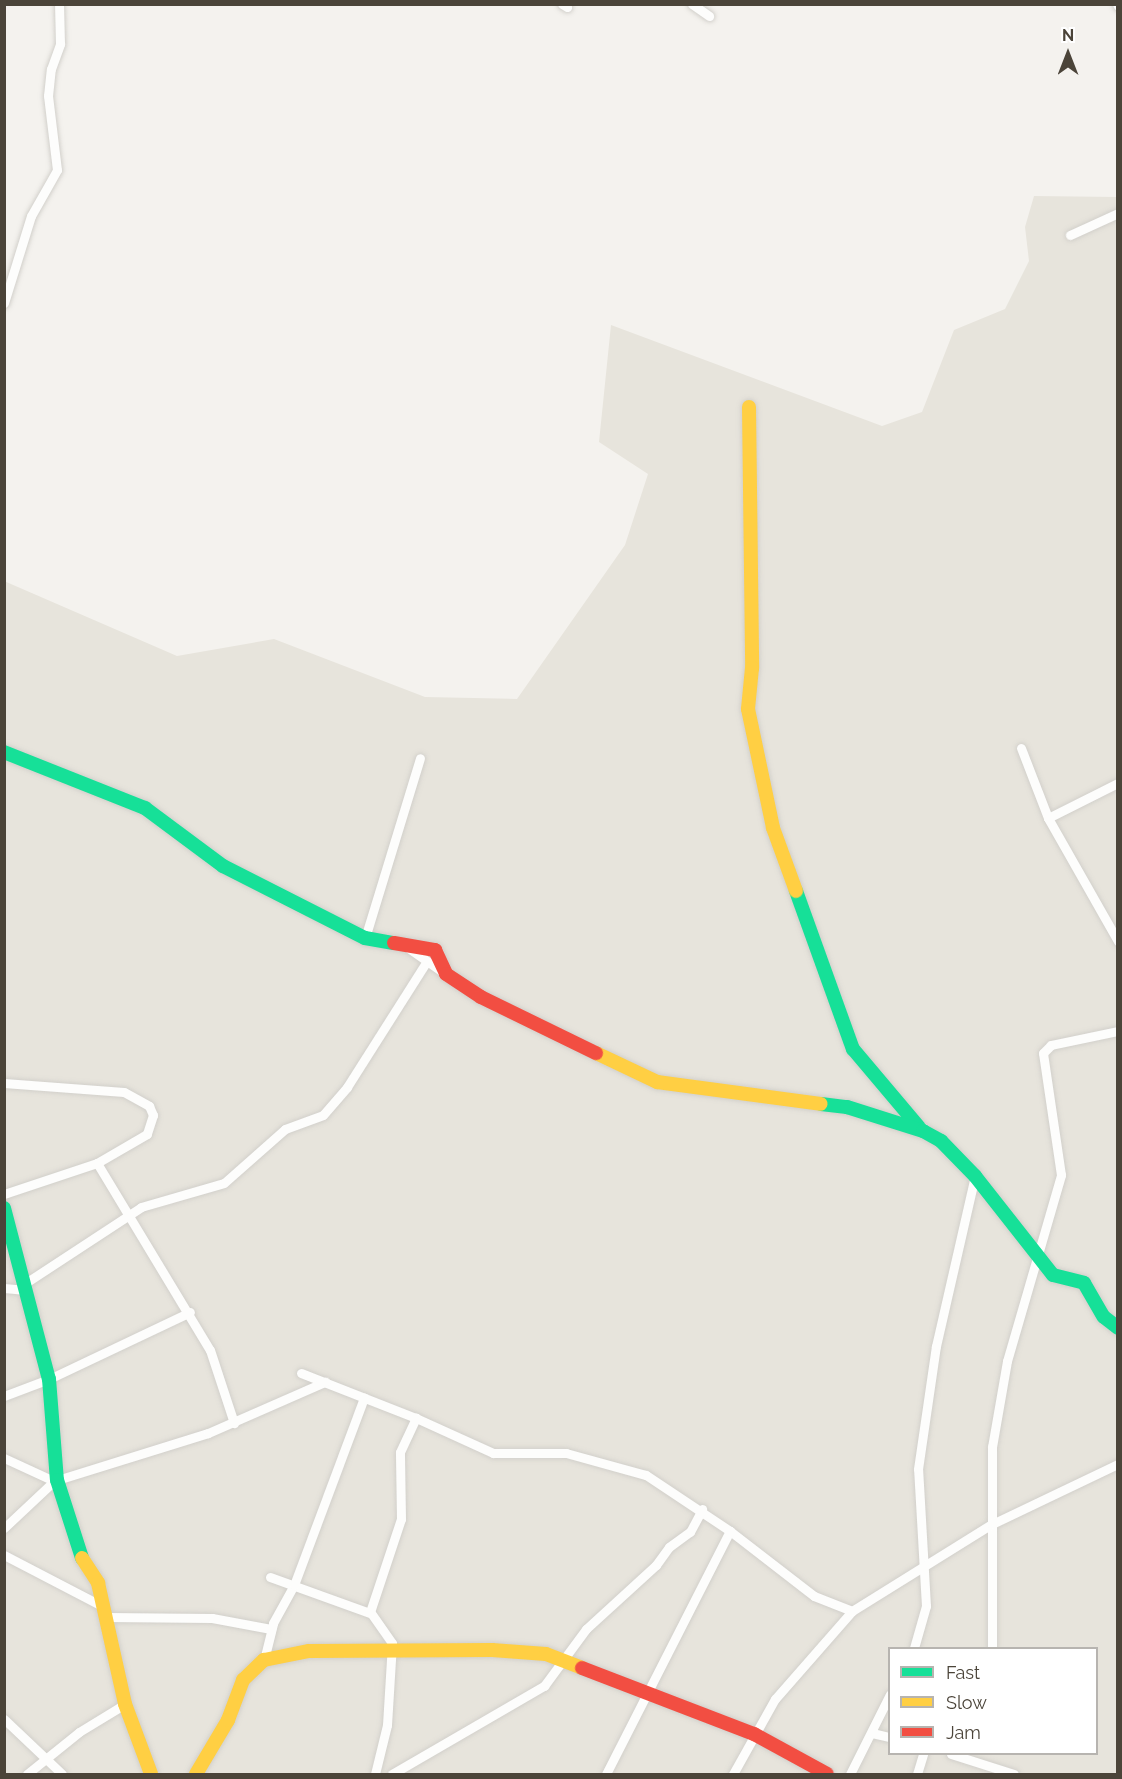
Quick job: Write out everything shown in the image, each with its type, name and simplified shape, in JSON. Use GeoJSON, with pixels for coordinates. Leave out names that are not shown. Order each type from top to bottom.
{"type":"FeatureCollection","features":[{"type":"Feature","properties":{"kind":"street"},"geometry":{"type":"LineString","coordinates":[[4,303],[31,216],[57,170],[48,96],[51,69],[60,44],[59,4]]}},
{"type":"Feature","properties":{"kind":"street"},"geometry":{"type":"LineString","coordinates":[[692,4],[708,19],[711,4]]}},
{"type":"Feature","properties":{"kind":"street"},"geometry":{"type":"LineString","coordinates":[[1070,235],[1118,213]]}},
{"type":"Feature","properties":{"kind":"street"},"geometry":{"type":"LineString","coordinates":[[749,407],[752,668],[748,709],[773,828],[853,1049],[923,1131]]}},
{"type":"Feature","properties":{"kind":"street"},"geometry":{"type":"LineString","coordinates":[[1021,748],[1048,818],[1118,941]]}},
{"type":"Feature","properties":{"kind":"street"},"geometry":{"type":"LineString","coordinates":[[4,752],[145,807],[223,866],[365,938],[435,950],[446,974]]}},
{"type":"Feature","properties":{"kind":"street"},"geometry":{"type":"LineString","coordinates":[[365,938],[420,758]]}},
{"type":"Feature","properties":{"kind":"street"},"geometry":{"type":"LineString","coordinates":[[1048,818],[1118,783]]}},
{"type":"Feature","properties":{"kind":"street"},"geometry":{"type":"LineString","coordinates":[[407,947],[446,974],[525,1020],[664,1084],[847,1107],[923,1131],[941,1141],[975,1176],[1040,1259],[1058,1278],[1084,1283],[1104,1317],[1118,1328]]}},
{"type":"Feature","properties":{"kind":"street"},"geometry":{"type":"LineString","coordinates":[[4,1288],[25,1287],[128,1215],[159,1201],[224,1183],[285,1129],[323,1114],[347,1086],[427,961]]}},
{"type":"Feature","properties":{"kind":"street"},"geometry":{"type":"LineString","coordinates":[[992,1647],[992,1447],[1007,1361],[1040,1259],[1062,1164],[1043,1053],[1051,1045],[1118,1031]]}},
{"type":"Feature","properties":{"kind":"street"},"geometry":{"type":"LineString","coordinates":[[4,1083],[114,1090],[149,1106],[153,1115],[147,1134],[97,1163],[4,1194]]}},
{"type":"Feature","properties":{"kind":"street"},"geometry":{"type":"LineString","coordinates":[[97,1163],[210,1350],[234,1423]]}},
{"type":"Feature","properties":{"kind":"street"},"geometry":{"type":"LineString","coordinates":[[914,1647],[926,1606],[918,1469],[936,1346],[975,1176]]}},
{"type":"Feature","properties":{"kind":"street"},"geometry":{"type":"LineString","coordinates":[[4,1208],[49,1379],[55,1480],[79,1554],[98,1583],[125,1704],[151,1774]]}},
{"type":"Feature","properties":{"kind":"street"},"geometry":{"type":"LineString","coordinates":[[4,1396],[49,1379],[189,1312]]}},
{"type":"Feature","properties":{"kind":"street"},"geometry":{"type":"LineString","coordinates":[[301,1373],[416,1418],[493,1453],[566,1454],[608,1462],[652,1478],[702,1509],[814,1596],[852,1611]]}},
{"type":"Feature","properties":{"kind":"street"},"geometry":{"type":"LineString","coordinates":[[4,1528],[55,1480],[234,1423],[325,1382]]}},
{"type":"Feature","properties":{"kind":"street"},"geometry":{"type":"LineString","coordinates":[[264,1660],[271,1629],[294,1585],[364,1398]]}},
{"type":"Feature","properties":{"kind":"street"},"geometry":{"type":"LineString","coordinates":[[370,1613],[401,1519],[400,1452],[416,1418]]}},
{"type":"Feature","properties":{"kind":"street"},"geometry":{"type":"LineString","coordinates":[[4,1458],[55,1480]]}},
{"type":"Feature","properties":{"kind":"street"},"geometry":{"type":"LineString","coordinates":[[733,1774],[775,1699],[852,1611],[992,1524],[1118,1464]]}},
{"type":"Feature","properties":{"kind":"street"},"geometry":{"type":"LineString","coordinates":[[392,1774],[544,1686],[586,1629],[656,1565],[669,1546],[690,1532],[702,1509]]}},
{"type":"Feature","properties":{"kind":"street"},"geometry":{"type":"LineString","coordinates":[[606,1774],[650,1694],[730,1531]]}},
{"type":"Feature","properties":{"kind":"street"},"geometry":{"type":"LineString","coordinates":[[4,1555],[104,1612],[212,1618],[271,1629]]}},
{"type":"Feature","properties":{"kind":"street"},"geometry":{"type":"LineString","coordinates":[[270,1577],[370,1613],[390,1638],[387,1725],[375,1774]]}},
{"type":"Feature","properties":{"kind":"street"},"geometry":{"type":"LineString","coordinates":[[196,1774],[228,1720],[243,1680],[264,1660],[309,1651],[538,1653],[754,1734],[827,1774]]}},
{"type":"Feature","properties":{"kind":"street"},"geometry":{"type":"LineString","coordinates":[[850,1774],[888,1698]]}},
{"type":"Feature","properties":{"kind":"street"},"geometry":{"type":"LineString","coordinates":[[27,1774],[46,1758],[125,1704]]}},
{"type":"Feature","properties":{"kind":"street"},"geometry":{"type":"LineString","coordinates":[[4,1719],[62,1774]]}},
{"type":"Feature","properties":{"kind":"street"},"geometry":{"type":"LineString","coordinates":[[872,1733],[888,1737]]}},
{"type":"Feature","properties":{"kind":"street"},"geometry":{"type":"LineString","coordinates":[[917,1774],[923,1755]]}},
{"type":"Feature","properties":{"kind":"street"},"geometry":{"type":"LineString","coordinates":[[954,1755],[1014,1774]]}},
{"type":"Feature","properties":{"kind":"street"},"geometry":{"type":"LineString","coordinates":[[985,1765],[986,1755]]}},
{"type":"Feature","properties":{"kind":"shaded area"},"geometry":{"type":"Polygon","coordinates":[[[1034,196],[1117,197],[1117,1774],[5,1774],[4,581],[177,656],[274,639],[425,697],[517,699],[625,545],[648,474],[599,442],[611,325],[882,426],[922,412],[954,330],[1005,309],[1029,261],[1025,227],[1034,196]]]}},
{"type":"Feature","properties":{"kind":"traffic: fast"},"geometry":{"type":"LineString","coordinates":[[4,752],[145,808],[223,866],[365,938],[394,943]]}},
{"type":"Feature","properties":{"kind":"traffic: fast"},"geometry":{"type":"LineString","coordinates":[[796,891],[853,1049],[919,1127]]}},
{"type":"Feature","properties":{"kind":"traffic: fast"},"geometry":{"type":"LineString","coordinates":[[821,1104],[847,1107],[923,1131],[941,1141],[975,1176],[1053,1275],[1084,1283],[1104,1317],[1118,1328]]}},
{"type":"Feature","properties":{"kind":"traffic: fast"},"geometry":{"type":"LineString","coordinates":[[4,1208],[49,1379],[57,1480],[82,1558]]}},
{"type":"Feature","properties":{"kind":"traffic: slow"},"geometry":{"type":"LineString","coordinates":[[749,407],[752,668],[748,709],[773,828],[796,891]]}},
{"type":"Feature","properties":{"kind":"traffic: slow"},"geometry":{"type":"LineString","coordinates":[[596,1053],[657,1082],[821,1104]]}},
{"type":"Feature","properties":{"kind":"traffic: slow"},"geometry":{"type":"LineString","coordinates":[[82,1558],[98,1583],[125,1704],[151,1774]]}},
{"type":"Feature","properties":{"kind":"traffic: slow"},"geometry":{"type":"LineString","coordinates":[[196,1774],[228,1720],[243,1680],[264,1660],[309,1651],[492,1650],[546,1654],[582,1668]]}},
{"type":"Feature","properties":{"kind":"traffic: jam"},"geometry":{"type":"LineString","coordinates":[[394,943],[435,950],[446,974],[481,997],[596,1053]]}},
{"type":"Feature","properties":{"kind":"traffic: jam"},"geometry":{"type":"LineString","coordinates":[[582,1668],[754,1734],[827,1774]]}}]}
